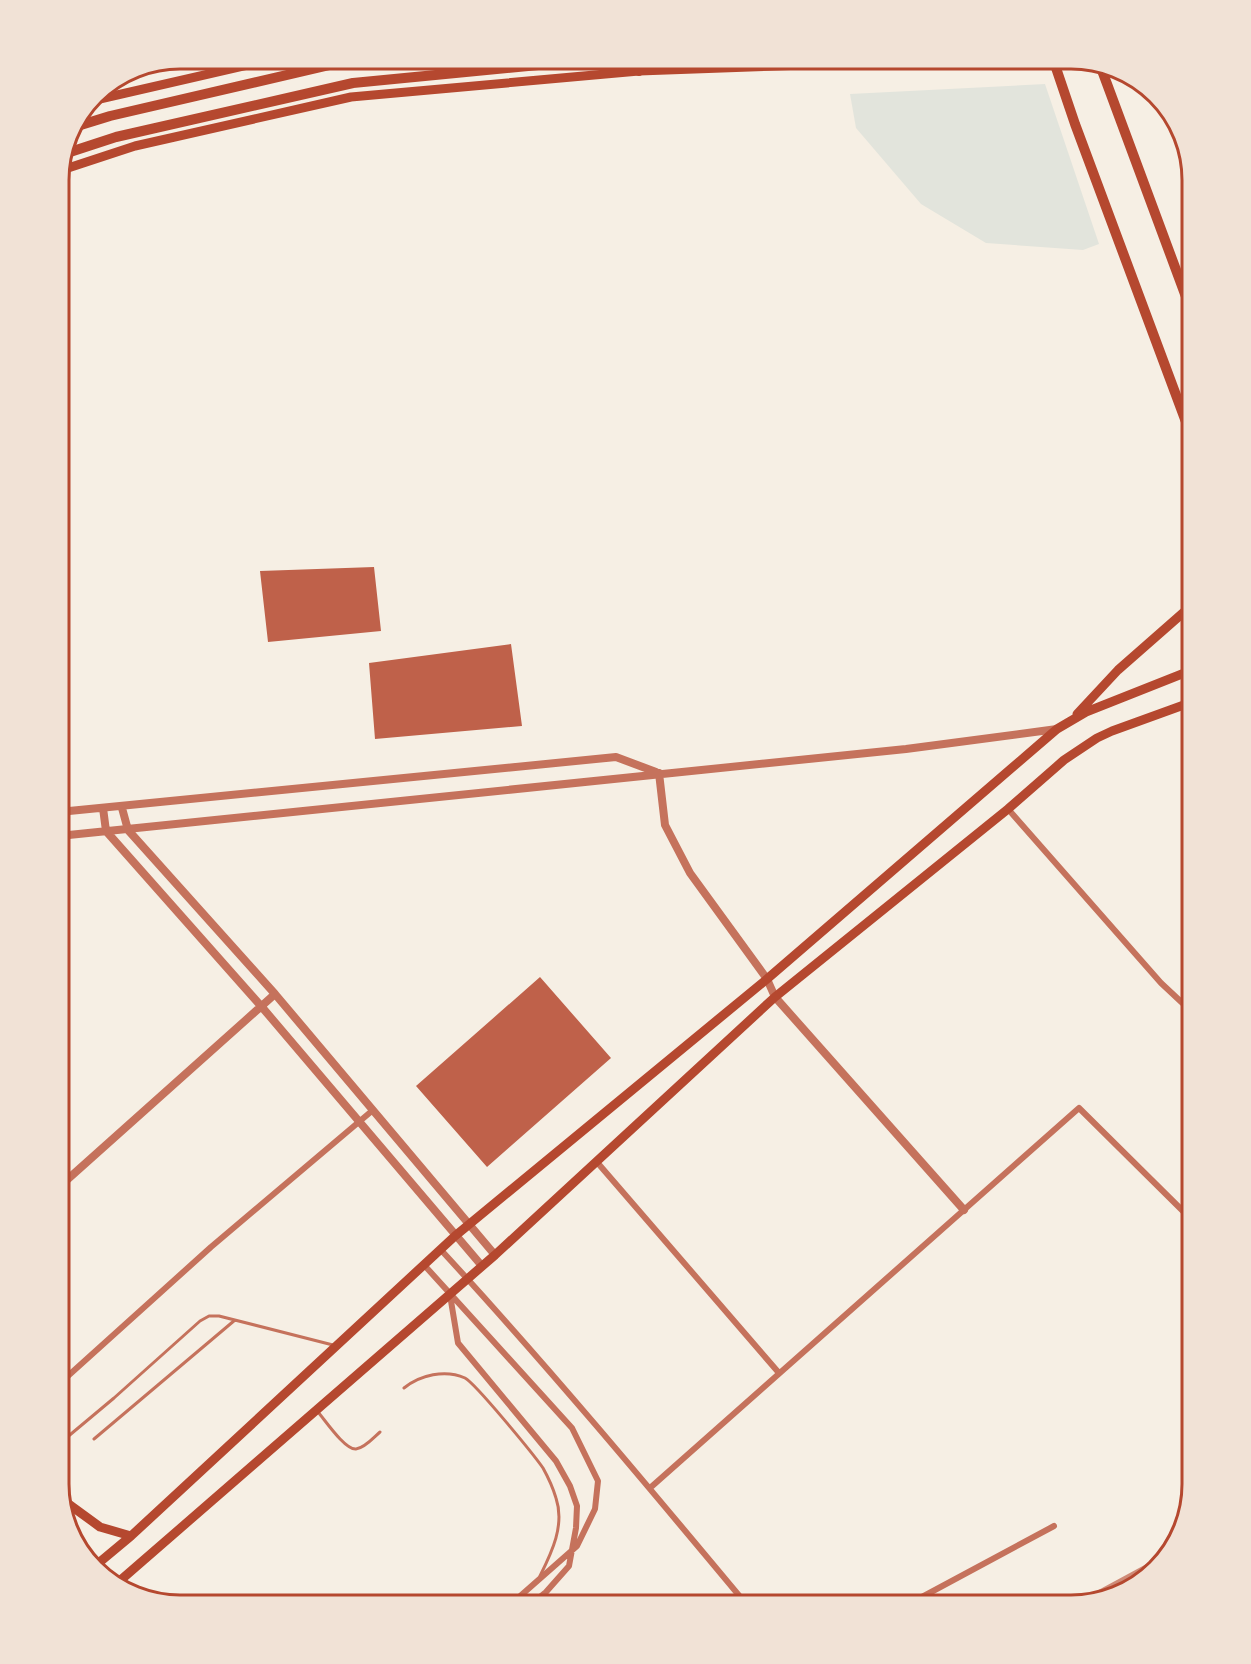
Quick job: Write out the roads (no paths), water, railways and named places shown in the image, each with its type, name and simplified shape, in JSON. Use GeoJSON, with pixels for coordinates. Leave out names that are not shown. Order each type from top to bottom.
{"type":"FeatureCollection","features":[{"type":"Feature","properties":{"kind":"main road"},"geometry":{"type":"LineString","coordinates":[[107,97],[227,69]]}},
{"type":"Feature","properties":{"kind":"main road"},"geometry":{"type":"LineString","coordinates":[[84,124],[314,69]]}},
{"type":"Feature","properties":{"kind":"main road"},"geometry":{"type":"LineString","coordinates":[[73,151],[116,137],[353,83],[497,69]]}},
{"type":"Feature","properties":{"kind":"main road"},"geometry":{"type":"LineString","coordinates":[[70,167],[135,146],[351,97],[639,71],[695,69]]}},
{"type":"Feature","properties":{"kind":"main road"},"geometry":{"type":"LineString","coordinates":[[1056,69],[1182,412]]}},
{"type":"Feature","properties":{"kind":"main road"},"geometry":{"type":"LineString","coordinates":[[1103,74],[1182,286]]}},
{"type":"Feature","properties":{"kind":"main road"},"geometry":{"type":"LineString","coordinates":[[1070,721],[1118,670],[1182,614]]}},
{"type":"Feature","properties":{"kind":"main road"},"geometry":{"type":"LineString","coordinates":[[101,1561],[131,1536],[455,1236],[767,979],[1057,729],[1118,699],[1182,674]]}},
{"type":"Feature","properties":{"kind":"main road"},"geometry":{"type":"LineString","coordinates":[[122,1579],[495,1255],[775,996],[1008,809],[1064,760],[1098,738],[1182,706]]}},
{"type":"Feature","properties":{"kind":"main road"},"geometry":{"type":"LineString","coordinates":[[71,1506],[100,1527],[131,1536]]}},
{"type":"Feature","properties":{"kind":"street"},"geometry":{"type":"LineString","coordinates":[[69,835],[906,749],[1057,729]]}},
{"type":"Feature","properties":{"kind":"street"},"geometry":{"type":"LineString","coordinates":[[69,811],[122,808],[616,757],[659,773]]}},
{"type":"Feature","properties":{"kind":"street"},"geometry":{"type":"LineString","coordinates":[[659,773],[665,825],[690,873],[767,979],[775,996],[964,1210]]}},
{"type":"Feature","properties":{"kind":"street"},"geometry":{"type":"LineString","coordinates":[[103,808],[106,831],[261,1006],[482,1266]]}},
{"type":"Feature","properties":{"kind":"street"},"geometry":{"type":"LineString","coordinates":[[122,808],[128,830],[275,993],[495,1255]]}},
{"type":"Feature","properties":{"kind":"street"},"geometry":{"type":"LineString","coordinates":[[1008,809],[1161,984],[1182,1003]]}},
{"type":"Feature","properties":{"kind":"street"},"geometry":{"type":"LineString","coordinates":[[69,1177],[275,993]]}},
{"type":"Feature","properties":{"kind":"street"},"geometry":{"type":"LineString","coordinates":[[650,1488],[1079,1108],[1182,1210]]}},
{"type":"Feature","properties":{"kind":"street"},"geometry":{"type":"LineString","coordinates":[[69,1374],[211,1247],[374,1110]]}},
{"type":"Feature","properties":{"kind":"street"},"geometry":{"type":"LineString","coordinates":[[596,1161],[779,1373]]}},
{"type":"Feature","properties":{"kind":"street"},"geometry":{"type":"LineString","coordinates":[[441,1250],[650,1488],[739,1595]]}},
{"type":"Feature","properties":{"kind":"street"},"geometry":{"type":"LineString","coordinates":[[425,1266],[572,1428],[598,1481],[596,1509],[578,1546],[522,1595]]}},
{"type":"Feature","properties":{"kind":"street"},"geometry":{"type":"LineString","coordinates":[[450,1294],[458,1343],[556,1461],[570,1486],[577,1506],[576,1528],[569,1566],[542,1595]]}},
{"type":"Feature","properties":{"kind":"street"},"geometry":{"type":"LineString","coordinates":[[926,1595],[1054,1526]]}},
{"type":"Feature","properties":{"kind":"lane"},"geometry":{"type":"LineString","coordinates":[[69,1435],[200,1321],[209,1316],[219,1316],[335,1346]]}},
{"type":"Feature","properties":{"kind":"lane"},"geometry":{"type":"LineString","coordinates":[[94,1439],[235,1320]]}},
{"type":"Feature","properties":{"kind":"lane"},"geometry":{"type":"LineString","coordinates":[[404,1388],[423,1376],[444,1374],[465,1378],[543,1468],[557,1499],[558,1529],[554,1548],[538,1581]]}},
{"type":"Feature","properties":{"kind":"lane"},"geometry":{"type":"LineString","coordinates":[[317,1411],[348,1448],[357,1449],[364,1446],[380,1432]]}},
{"type":"Feature","properties":{"kind":"railway"},"geometry":{"type":"LineString","coordinates":[[1103,1590],[1141,1570]]}}]}
